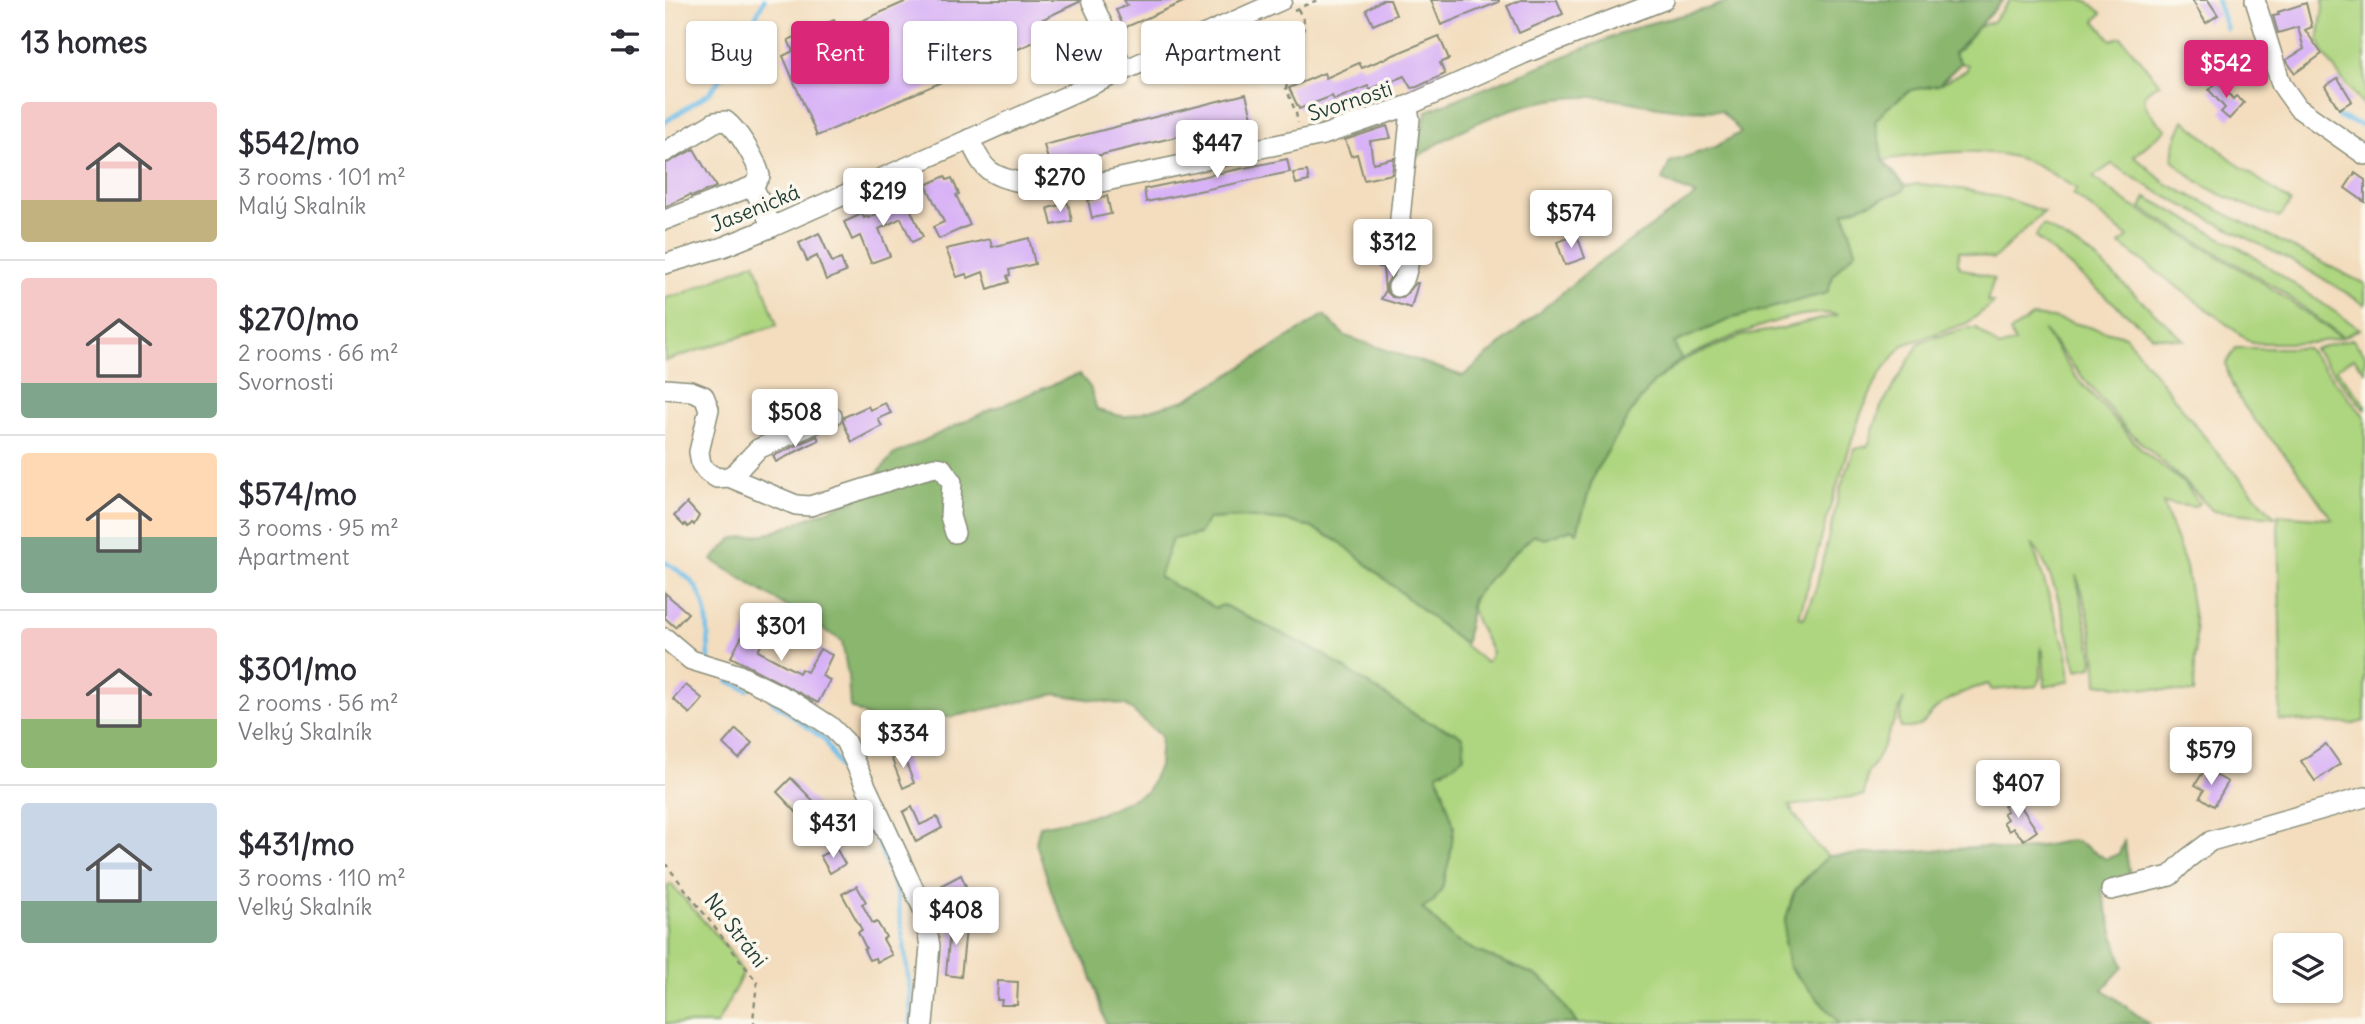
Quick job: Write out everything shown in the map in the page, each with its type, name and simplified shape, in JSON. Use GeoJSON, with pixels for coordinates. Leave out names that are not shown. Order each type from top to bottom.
{"type":"FeatureCollection","features":[{"type":"Feature","properties":{"kind":"street"},"geometry":{"type":"LineString","coordinates":[[1091,0],[1101,21]]}},
{"type":"Feature","properties":{"kind":"street","name":"Svornosti"},"geometry":{"type":"LineString","coordinates":[[969,139],[983,164],[1001,177],[1067,188],[1301,140],[1407,106],[1619,8],[1664,0]]}},
{"type":"Feature","properties":{"kind":"street"},"geometry":{"type":"LineString","coordinates":[[2255,0],[2281,84],[2298,108],[2365,155]]}},
{"type":"Feature","properties":{"kind":"street","name":"Jasenická"},"geometry":{"type":"LineString","coordinates":[[1127,69],[1290,4]]}},
{"type":"Feature","properties":{"kind":"street","name":"Jasenická"},"geometry":{"type":"LineString","coordinates":[[665,264],[723,247],[772,227],[1093,84]]}},
{"type":"Feature","properties":{"kind":"street"},"geometry":{"type":"LineString","coordinates":[[1398,287],[1408,266],[1401,218],[1410,119],[1407,106]]}},
{"type":"Feature","properties":{"kind":"street"},"geometry":{"type":"LineString","coordinates":[[665,152],[715,122],[726,121],[734,128],[760,172],[753,186],[665,220]]}},
{"type":"Feature","properties":{"kind":"street"},"geometry":{"type":"LineString","coordinates":[[753,186],[772,227]]}},
{"type":"Feature","properties":{"kind":"street"},"geometry":{"type":"LineString","coordinates":[[665,389],[691,391],[703,396],[709,408],[699,452],[701,464],[717,478],[729,477],[796,505],[810,506],[923,470],[942,468],[952,482],[950,516],[955,533]]}},
{"type":"Feature","properties":{"kind":"street"},"geometry":{"type":"LineString","coordinates":[[729,477],[758,449],[832,416]]}},
{"type":"Feature","properties":{"kind":"street"},"geometry":{"type":"LineString","coordinates":[[665,638],[688,659],[737,674],[790,700],[830,726],[845,741],[923,909],[930,946],[923,1024]]}},
{"type":"Feature","properties":{"kind":"street"},"geometry":{"type":"LineString","coordinates":[[2111,890],[2170,876],[2211,841],[2365,797]]}},
{"type":"Feature","properties":{"kind":"path"},"geometry":{"type":"LineString","coordinates":[[1290,4],[1305,24],[1286,89],[1296,113],[1301,140]]}},
{"type":"Feature","properties":{"kind":"path","name":"Na Stráni"},"geometry":{"type":"LineString","coordinates":[[665,863],[757,982],[753,1021],[755,1024]]}},
{"type":"Feature","properties":{"kind":"green space"},"geometry":{"type":"Polygon","coordinates":[[[1733,0],[2003,0],[1954,53],[1961,63],[1938,85],[1911,90],[1875,121],[1883,160],[1905,186],[1903,191],[1844,212],[1856,251],[1834,273],[1827,293],[1733,318],[1674,343],[1681,359],[1653,383],[1631,412],[1594,474],[1577,532],[1572,529],[1545,539],[1534,535],[1498,569],[1472,599],[1466,643],[1455,637],[1340,542],[1310,527],[1288,521],[1242,517],[1208,519],[1199,534],[1172,539],[1159,577],[1215,608],[1223,605],[1321,653],[1422,719],[1456,732],[1463,738],[1464,756],[1454,765],[1437,773],[1454,826],[1442,888],[1434,901],[1422,908],[1454,940],[1535,975],[1551,986],[1577,1024],[1106,1024],[1088,967],[1054,899],[1036,843],[1040,826],[1099,814],[1147,792],[1159,766],[1161,736],[1126,705],[1056,694],[955,716],[881,724],[850,707],[842,641],[712,560],[732,539],[771,533],[856,499],[893,455],[985,412],[1079,374],[1090,387],[1097,410],[1125,417],[1185,400],[1324,315],[1345,336],[1463,376],[1594,266],[1696,195],[1662,180],[1670,162],[1715,147],[1741,132],[1721,111],[1673,109],[1593,97],[1569,98],[1522,106],[1499,114],[1455,134],[1414,159],[1427,111],[1643,25],[1733,0]]]}},
{"type":"Feature","properties":{"kind":"green space"},"geometry":{"type":"Polygon","coordinates":[[[2010,0],[2082,0],[2102,13],[2095,21],[2111,40],[2121,37],[2160,84],[2151,88],[2144,99],[2149,112],[2166,129],[2134,156],[2165,183],[2365,284],[2365,305],[2317,275],[2167,197],[2112,164],[2093,177],[2129,204],[2267,285],[2341,338],[2311,343],[2252,343],[2120,244],[2128,237],[2073,194],[2077,189],[2039,166],[2021,159],[2002,154],[1962,152],[1883,160],[1874,121],[1890,104],[1911,90],[1938,85],[1967,70],[1968,65],[1956,62],[1954,53],[1961,49],[1976,28],[1992,22],[2010,0]]]}},
{"type":"Feature","properties":{"kind":"green space"},"geometry":{"type":"Polygon","coordinates":[[[2323,0],[2365,0],[2365,108],[2331,64],[2321,46],[2319,34],[2323,0]]]}},
{"type":"Feature","properties":{"kind":"green space"},"geometry":{"type":"Polygon","coordinates":[[[2184,120],[2237,164],[2291,202],[2279,218],[2208,188],[2183,170],[2173,159],[2175,141],[2184,120]]]}},
{"type":"Feature","properties":{"kind":"green space"},"geometry":{"type":"Polygon","coordinates":[[[1919,184],[1983,193],[2044,212],[1993,259],[1959,251],[1958,263],[1961,268],[1994,279],[1987,301],[1994,303],[1967,323],[1903,345],[1880,374],[1861,413],[1831,504],[1799,617],[1804,618],[1816,588],[1841,486],[1855,449],[1868,446],[1881,407],[1920,342],[1966,328],[1976,328],[1999,347],[2015,342],[2010,332],[2032,316],[2053,318],[2125,336],[2220,456],[2275,517],[2213,511],[2189,486],[2126,429],[2043,330],[2076,377],[2130,437],[2145,453],[2185,484],[2199,503],[2194,507],[2163,503],[2186,567],[2196,631],[2194,693],[2097,684],[2091,628],[2076,575],[2093,659],[2092,667],[2077,670],[2054,587],[2041,556],[2032,543],[2067,653],[2070,681],[2045,687],[2041,648],[2041,678],[2037,686],[1992,690],[1988,684],[1964,692],[1936,709],[1922,724],[1911,728],[1901,728],[1899,721],[1904,699],[1877,759],[1867,774],[1864,795],[1789,806],[1816,845],[1828,856],[1803,880],[1793,896],[1787,927],[1789,967],[1840,1024],[1577,1024],[1551,986],[1535,975],[1454,940],[1422,908],[1450,857],[1451,844],[1444,793],[1436,773],[1464,756],[1463,738],[1456,732],[1422,719],[1321,653],[1224,605],[1215,608],[1158,577],[1172,539],[1199,534],[1208,519],[1241,517],[1288,521],[1310,527],[1340,542],[1485,662],[1488,661],[1492,652],[1473,613],[1473,600],[1497,569],[1534,534],[1545,539],[1572,529],[1577,532],[1594,474],[1631,412],[1653,383],[1685,359],[1744,335],[1838,315],[1821,313],[1780,320],[1681,359],[1674,343],[1733,318],[1827,293],[1834,273],[1856,251],[1844,212],[1903,191],[1905,186],[1919,184]]]}},
{"type":"Feature","properties":{"kind":"green space"},"geometry":{"type":"Polygon","coordinates":[[[2146,197],[2247,252],[2360,329],[2343,337],[2277,288],[2141,208],[2146,197]]]}},
{"type":"Feature","properties":{"kind":"green space"},"geometry":{"type":"Polygon","coordinates":[[[2043,225],[2091,254],[2184,340],[2153,336],[2035,237],[2043,225]]]}},
{"type":"Feature","properties":{"kind":"green space"},"geometry":{"type":"Polygon","coordinates":[[[755,262],[777,325],[665,361],[665,298],[682,294],[755,262]]]}},
{"type":"Feature","properties":{"kind":"green space"},"geometry":{"type":"Polygon","coordinates":[[[2352,339],[2365,354],[2365,371],[2354,358],[2336,369],[2365,404],[2365,410],[2314,349],[2352,339]]]}},
{"type":"Feature","properties":{"kind":"green space"},"geometry":{"type":"Polygon","coordinates":[[[2236,348],[2307,348],[2365,417],[2365,721],[2353,724],[2279,720],[2281,680],[2278,515],[2332,519],[2235,392],[2226,364],[2236,348]]]}},
{"type":"Feature","properties":{"kind":"green space"},"geometry":{"type":"Polygon","coordinates":[[[2072,840],[2106,859],[2119,854],[2124,841],[2130,876],[2101,889],[2123,967],[2103,989],[2149,1024],[1840,1024],[1789,967],[1784,941],[1785,921],[1795,891],[1828,856],[1989,847],[2011,852],[2072,840]]]}},
{"type":"Feature","properties":{"kind":"green space"},"geometry":{"type":"Polygon","coordinates":[[[671,884],[730,951],[743,973],[717,1024],[665,1024],[665,926],[668,885],[671,884]]]}},
{"type":"Feature","properties":{"kind":"building"},"geometry":{"type":"Polygon","coordinates":[[[909,0],[1079,0],[1041,21],[1031,21],[1031,43],[1017,49],[1017,21],[903,21],[903,84],[937,84],[817,136],[795,84],[889,84],[889,21],[862,21],[909,0]]]}},
{"type":"Feature","properties":{"kind":"building"},"geometry":{"type":"Polygon","coordinates":[[[1124,0],[1188,0],[1127,27],[1127,21],[1121,21],[1116,10],[1127,5],[1124,0]]]}},
{"type":"Feature","properties":{"kind":"building"},"geometry":{"type":"Polygon","coordinates":[[[1382,0],[1390,0],[1396,15],[1373,25],[1366,10],[1382,0]]]}},
{"type":"Feature","properties":{"kind":"building"},"geometry":{"type":"Polygon","coordinates":[[[1431,0],[1499,0],[1499,2],[1441,25],[1431,0]]]}},
{"type":"Feature","properties":{"kind":"building"},"geometry":{"type":"Polygon","coordinates":[[[1521,0],[1557,0],[1563,14],[1519,33],[1507,6],[1521,0]]]}},
{"type":"Feature","properties":{"kind":"building"},"geometry":{"type":"Polygon","coordinates":[[[2192,0],[2208,0],[2218,15],[2206,23],[2192,0]]]}},
{"type":"Feature","properties":{"kind":"building"},"geometry":{"type":"Polygon","coordinates":[[[2306,3],[2312,27],[2305,30],[2322,54],[2295,73],[2286,60],[2304,49],[2298,27],[2278,33],[2273,16],[2306,3]]]}},
{"type":"Feature","properties":{"kind":"building"},"geometry":{"type":"Polygon","coordinates":[[[1439,36],[1449,59],[1440,63],[1445,74],[1417,87],[1411,88],[1404,76],[1370,90],[1368,86],[1334,100],[1332,96],[1299,109],[1289,88],[1305,84],[1305,81],[1324,73],[1326,78],[1359,63],[1362,68],[1439,36]]]}},
{"type":"Feature","properties":{"kind":"building"},"geometry":{"type":"Polygon","coordinates":[[[2219,44],[2229,56],[2233,53],[2240,62],[2221,79],[2203,57],[2219,44]]]}},
{"type":"Feature","properties":{"kind":"building"},"geometry":{"type":"Polygon","coordinates":[[[791,52],[791,75],[783,56],[791,52]]]}},
{"type":"Feature","properties":{"kind":"building"},"geometry":{"type":"Polygon","coordinates":[[[2338,78],[2352,101],[2339,109],[2325,86],[2338,78]]]}},
{"type":"Feature","properties":{"kind":"building"},"geometry":{"type":"Polygon","coordinates":[[[2218,81],[2233,99],[2236,96],[2244,103],[2229,119],[2221,112],[2225,108],[2209,90],[2218,81]]]}},
{"type":"Feature","properties":{"kind":"building"},"geometry":{"type":"Polygon","coordinates":[[[1246,94],[1252,117],[1050,167],[1044,145],[1246,94]]]}},
{"type":"Feature","properties":{"kind":"building"},"geometry":{"type":"Polygon","coordinates":[[[1387,126],[1391,138],[1370,141],[1373,163],[1394,158],[1392,174],[1364,180],[1357,154],[1351,156],[1345,140],[1387,126]]]}},
{"type":"Feature","properties":{"kind":"building"},"geometry":{"type":"Polygon","coordinates":[[[694,149],[716,187],[665,207],[665,164],[694,149]]]}},
{"type":"Feature","properties":{"kind":"building"},"geometry":{"type":"Polygon","coordinates":[[[1287,159],[1290,172],[1146,202],[1144,189],[1287,159]]]}},
{"type":"Feature","properties":{"kind":"building"},"geometry":{"type":"Polygon","coordinates":[[[1307,171],[1309,181],[1296,184],[1293,173],[1307,171]]]}},
{"type":"Feature","properties":{"kind":"building"},"geometry":{"type":"Polygon","coordinates":[[[2355,173],[2365,180],[2365,202],[2345,188],[2355,173]]]}},
{"type":"Feature","properties":{"kind":"building"},"geometry":{"type":"Polygon","coordinates":[[[945,176],[947,180],[952,178],[959,194],[956,195],[970,225],[939,239],[933,227],[944,222],[926,185],[945,176]]]}},
{"type":"Feature","properties":{"kind":"building"},"geometry":{"type":"Polygon","coordinates":[[[904,195],[923,237],[912,242],[901,218],[879,229],[890,256],[871,263],[860,236],[852,240],[844,222],[862,214],[864,218],[868,218],[889,208],[887,203],[904,195]]]}},
{"type":"Feature","properties":{"kind":"building"},"geometry":{"type":"Polygon","coordinates":[[[1107,196],[1111,214],[1092,218],[1088,200],[1107,196]]]}},
{"type":"Feature","properties":{"kind":"building"},"geometry":{"type":"Polygon","coordinates":[[[1068,203],[1072,221],[1052,225],[1048,208],[1068,203]]]}},
{"type":"Feature","properties":{"kind":"building"},"geometry":{"type":"Polygon","coordinates":[[[819,233],[832,262],[841,259],[846,272],[826,280],[817,256],[807,261],[799,243],[819,233]]]}},
{"type":"Feature","properties":{"kind":"building"},"geometry":{"type":"Polygon","coordinates":[[[1577,235],[1585,258],[1565,265],[1557,242],[1577,235]]]}},
{"type":"Feature","properties":{"kind":"building"},"geometry":{"type":"Polygon","coordinates":[[[1029,238],[1035,264],[1009,270],[1009,282],[988,289],[983,272],[968,278],[966,274],[957,277],[946,249],[990,239],[992,247],[1029,238]]]}},
{"type":"Feature","properties":{"kind":"building"},"geometry":{"type":"Polygon","coordinates":[[[1393,251],[1394,271],[1386,285],[1387,292],[1392,297],[1403,298],[1418,283],[1411,308],[1381,299],[1385,292],[1383,267],[1376,263],[1375,252],[1393,251]]]}},
{"type":"Feature","properties":{"kind":"building"},"geometry":{"type":"Polygon","coordinates":[[[885,403],[891,413],[878,419],[882,426],[852,442],[843,422],[844,417],[868,406],[870,410],[885,403]]]}},
{"type":"Feature","properties":{"kind":"building"},"geometry":{"type":"Polygon","coordinates":[[[817,436],[819,440],[776,462],[773,456],[817,436]]]}},
{"type":"Feature","properties":{"kind":"building"},"geometry":{"type":"Polygon","coordinates":[[[687,503],[699,516],[694,525],[692,523],[688,527],[674,516],[687,503]]]}},
{"type":"Feature","properties":{"kind":"building"},"geometry":{"type":"Polygon","coordinates":[[[665,593],[688,613],[675,627],[665,618],[665,593]]]}},
{"type":"Feature","properties":{"kind":"building"},"geometry":{"type":"Polygon","coordinates":[[[761,612],[772,618],[759,642],[762,643],[758,651],[799,673],[801,669],[807,672],[820,649],[832,655],[822,676],[830,680],[818,703],[731,657],[752,617],[757,620],[761,612]]]}},
{"type":"Feature","properties":{"kind":"building"},"geometry":{"type":"Polygon","coordinates":[[[686,685],[703,699],[690,714],[673,699],[686,685]]]}},
{"type":"Feature","properties":{"kind":"building"},"geometry":{"type":"Polygon","coordinates":[[[736,729],[752,743],[739,759],[723,744],[736,729]]]}},
{"type":"Feature","properties":{"kind":"building"},"geometry":{"type":"Polygon","coordinates":[[[2326,744],[2340,764],[2315,781],[2301,761],[2326,744]]]}},
{"type":"Feature","properties":{"kind":"building"},"geometry":{"type":"Polygon","coordinates":[[[902,753],[914,783],[903,788],[891,757],[902,753]]]}},
{"type":"Feature","properties":{"kind":"building"},"geometry":{"type":"Polygon","coordinates":[[[2205,769],[2228,782],[2214,806],[2200,797],[2204,790],[2195,785],[2205,769]]]}},
{"type":"Feature","properties":{"kind":"building"},"geometry":{"type":"Polygon","coordinates":[[[791,778],[832,820],[818,835],[777,792],[791,778]]]}},
{"type":"Feature","properties":{"kind":"building"},"geometry":{"type":"Polygon","coordinates":[[[2016,799],[2037,831],[2024,840],[2013,828],[2009,831],[2003,822],[2007,819],[2003,813],[2007,811],[2004,806],[2016,799]]]}},
{"type":"Feature","properties":{"kind":"building"},"geometry":{"type":"Polygon","coordinates":[[[912,807],[920,825],[937,817],[942,828],[916,842],[903,812],[912,807]]]}},
{"type":"Feature","properties":{"kind":"building"},"geometry":{"type":"Polygon","coordinates":[[[836,848],[845,864],[830,873],[820,856],[836,848]]]}},
{"type":"Feature","properties":{"kind":"building"},"geometry":{"type":"Polygon","coordinates":[[[961,875],[966,886],[947,896],[942,885],[961,875]]]}},
{"type":"Feature","properties":{"kind":"building"},"geometry":{"type":"Polygon","coordinates":[[[857,886],[866,902],[862,904],[873,924],[877,922],[886,937],[883,939],[892,955],[877,962],[875,958],[869,960],[858,932],[862,930],[842,894],[857,886]]]}},
{"type":"Feature","properties":{"kind":"building"},"geometry":{"type":"Polygon","coordinates":[[[951,917],[967,919],[961,977],[946,975],[951,917]]]}},
{"type":"Feature","properties":{"kind":"building"},"geometry":{"type":"Polygon","coordinates":[[[998,981],[1018,982],[1017,1005],[1001,1005],[1002,1000],[997,1000],[998,981]]]}},
{"type":"Feature","properties":{"kind":"waterway"},"geometry":{"type":"LineString","coordinates":[[665,122],[709,93],[734,61],[764,0]]}},
{"type":"Feature","properties":{"kind":"waterway"},"geometry":{"type":"LineString","coordinates":[[2217,0],[2227,29]]}},
{"type":"Feature","properties":{"kind":"waterway"},"geometry":{"type":"LineString","coordinates":[[2338,117],[2365,126]]}},
{"type":"Feature","properties":{"kind":"waterway"},"geometry":{"type":"LineString","coordinates":[[665,562],[689,579],[698,590],[707,619],[709,661]]}},
{"type":"Feature","properties":{"kind":"waterway"},"geometry":{"type":"LineString","coordinates":[[728,681],[748,690]]}},
{"type":"Feature","properties":{"kind":"waterway"},"geometry":{"type":"LineString","coordinates":[[772,701],[825,740],[880,848],[897,894],[910,989],[911,1024]]}}]}
